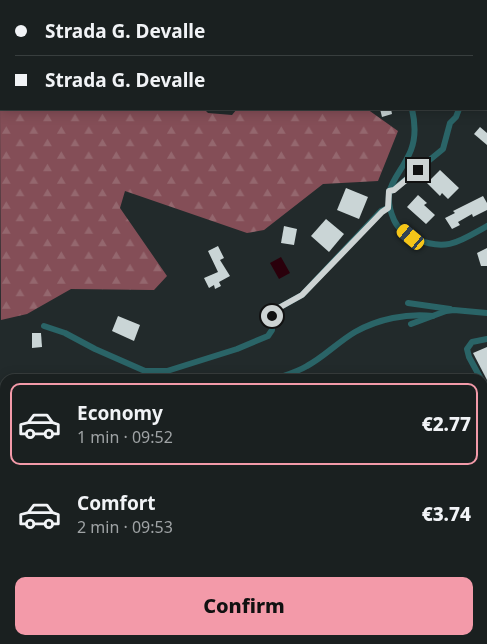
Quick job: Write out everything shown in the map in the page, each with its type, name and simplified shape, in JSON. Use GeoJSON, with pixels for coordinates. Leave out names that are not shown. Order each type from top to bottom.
{"type":"FeatureCollection","features":[{"type":"Feature","properties":{"kind":"street"},"geometry":{"type":"LineString","coordinates":[[412,110],[415,134],[411,150],[389,191],[388,208],[397,226],[411,237],[425,243],[443,246],[460,241],[487,226]]}},
{"type":"Feature","properties":{"kind":"street"},"geometry":{"type":"LineString","coordinates":[[389,191],[394,190],[443,149],[450,123],[456,117],[458,110]]}},
{"type":"Feature","properties":{"kind":"street"},"geometry":{"type":"LineString","coordinates":[[44,326],[146,371],[167,370],[237,349],[268,336],[272,330],[272,316],[275,310],[302,295],[388,208]]}},
{"type":"Feature","properties":{"kind":"street"},"geometry":{"type":"LineString","coordinates":[[408,303],[487,313]]}},
{"type":"Feature","properties":{"kind":"street"},"geometry":{"type":"LineString","coordinates":[[411,324],[454,310]]}},
{"type":"Feature","properties":{"kind":"street"},"geometry":{"type":"LineString","coordinates":[[292,374],[310,365],[356,332],[376,323],[398,316],[433,316]]}},
{"type":"Feature","properties":{"kind":"street"},"geometry":{"type":"LineString","coordinates":[[479,374],[469,357],[467,349],[472,342],[487,339]]}},
{"type":"Feature","properties":{"kind":"green space"},"geometry":{"type":"Polygon","coordinates":[[[0,110],[205,110],[208,113],[232,115],[236,110],[368,110],[398,131],[378,181],[323,184],[264,230],[247,233],[125,191],[120,208],[167,276],[154,290],[71,289],[27,314],[1,320],[0,110]]]}},
{"type":"Feature","properties":{"kind":"shaded area"},"geometry":{"type":"Polygon","coordinates":[[[281,257],[290,273],[279,279],[270,263],[281,257]]]}},
{"type":"Feature","properties":{"kind":"building"},"geometry":{"type":"Polygon","coordinates":[[[380,110],[391,110],[392,114],[382,117],[380,110]]]}},
{"type":"Feature","properties":{"kind":"building"},"geometry":{"type":"Polygon","coordinates":[[[480,127],[487,133],[487,145],[474,134],[480,127]]]}},
{"type":"Feature","properties":{"kind":"building"},"geometry":{"type":"Polygon","coordinates":[[[440,170],[459,188],[448,199],[442,193],[440,196],[427,183],[440,170]]]}},
{"type":"Feature","properties":{"kind":"building"},"geometry":{"type":"Polygon","coordinates":[[[346,188],[368,197],[359,219],[337,210],[346,188]]]}},
{"type":"Feature","properties":{"kind":"building"},"geometry":{"type":"Polygon","coordinates":[[[418,195],[427,203],[424,205],[435,215],[426,224],[407,207],[418,195]]]}},
{"type":"Feature","properties":{"kind":"building"},"geometry":{"type":"Polygon","coordinates":[[[483,196],[487,203],[487,210],[473,217],[472,214],[458,222],[460,225],[452,229],[445,218],[455,213],[453,211],[483,196]]]}},
{"type":"Feature","properties":{"kind":"building"},"geometry":{"type":"Polygon","coordinates":[[[326,219],[344,234],[329,252],[311,236],[326,219]]]}},
{"type":"Feature","properties":{"kind":"building"},"geometry":{"type":"Polygon","coordinates":[[[284,226],[297,229],[294,245],[281,243],[284,226]]]}},
{"type":"Feature","properties":{"kind":"building"},"geometry":{"type":"Polygon","coordinates":[[[218,246],[224,258],[220,260],[230,276],[219,282],[221,286],[215,289],[214,285],[209,288],[204,278],[218,272],[208,251],[218,246]]]}},
{"type":"Feature","properties":{"kind":"building"},"geometry":{"type":"Polygon","coordinates":[[[487,248],[487,266],[481,266],[477,253],[487,248]]]}},
{"type":"Feature","properties":{"kind":"building"},"geometry":{"type":"Polygon","coordinates":[[[118,316],[140,325],[134,341],[112,331],[118,316]]]}},
{"type":"Feature","properties":{"kind":"building"},"geometry":{"type":"Polygon","coordinates":[[[32,333],[41,333],[42,347],[32,348],[32,333]]]}},
{"type":"Feature","properties":{"kind":"building"},"geometry":{"type":"Polygon","coordinates":[[[487,347],[487,374],[484,374],[473,353],[487,347]]]}},
{"type":"Feature","properties":{"kind":"route"},"geometry":{"type":"LineString","coordinates":[[272,316],[275,310],[302,295],[322,272],[388,208],[389,191],[394,190],[418,170]]}}]}
